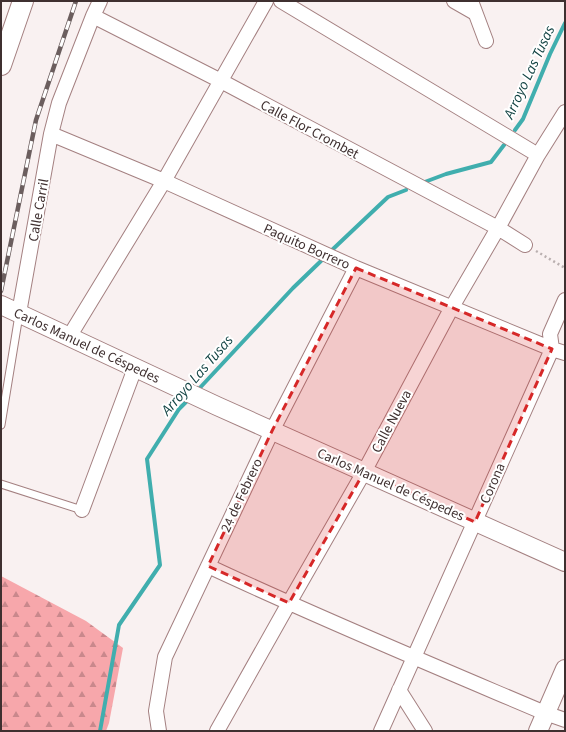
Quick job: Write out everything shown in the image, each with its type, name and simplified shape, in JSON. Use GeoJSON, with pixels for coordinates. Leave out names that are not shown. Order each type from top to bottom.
{"type":"FeatureCollection","features":[{"type":"Feature","properties":{"kind":"main road"},"geometry":{"type":"LineString","coordinates":[[1,65],[23,1]]}},
{"type":"Feature","properties":{"kind":"street","name":"Calle Carril"},"geometry":{"type":"LineString","coordinates":[[19,313],[51,134],[60,103],[100,1]]}},
{"type":"Feature","properties":{"kind":"street"},"geometry":{"type":"LineString","coordinates":[[69,337],[164,182],[266,1]]}},
{"type":"Feature","properties":{"kind":"street"},"geometry":{"type":"LineString","coordinates":[[281,1],[538,155]]}},
{"type":"Feature","properties":{"kind":"street"},"geometry":{"type":"LineString","coordinates":[[454,1],[473,7],[486,40]]}},
{"type":"Feature","properties":{"kind":"street","name":"Calle Flor Crombet"},"geometry":{"type":"LineString","coordinates":[[93,16],[221,81],[498,228],[525,245]]}},
{"type":"Feature","properties":{"kind":"street","name":"Calle Nueva"},"geometry":{"type":"LineString","coordinates":[[217,731],[364,472],[452,307],[538,155],[565,112]]}},
{"type":"Feature","properties":{"kind":"street","name":"Paquito Borrero"},"geometry":{"type":"LineString","coordinates":[[51,134],[164,182],[356,268],[558,351]]}},
{"type":"Feature","properties":{"kind":"street","name":"24 de Febrero"},"geometry":{"type":"LineString","coordinates":[[159,731],[156,711],[165,657],[272,431],[356,268]]}},
{"type":"Feature","properties":{"kind":"street","name":"Corona"},"geometry":{"type":"LineString","coordinates":[[382,731],[413,658],[475,522],[558,351],[550,334],[565,300]]}},
{"type":"Feature","properties":{"kind":"street","name":"Carlos Manuel de Céspedes"},"geometry":{"type":"LineString","coordinates":[[1,305],[217,406],[565,562]]}},
{"type":"Feature","properties":{"kind":"street"},"geometry":{"type":"LineString","coordinates":[[82,510],[135,368]]}},
{"type":"Feature","properties":{"kind":"street"},"geometry":{"type":"LineString","coordinates":[[208,566],[413,658],[565,720]]}},
{"type":"Feature","properties":{"kind":"street"},"geometry":{"type":"LineString","coordinates":[[538,731],[565,669]]}},
{"type":"Feature","properties":{"kind":"street"},"geometry":{"type":"LineString","coordinates":[[399,690],[425,731]]}},
{"type":"Feature","properties":{"kind":"lane","name":"Calle Carril"},"geometry":{"type":"LineString","coordinates":[[1,425],[19,313]]}},
{"type":"Feature","properties":{"kind":"lane"},"geometry":{"type":"LineString","coordinates":[[1,484],[82,510]]}},
{"type":"Feature","properties":{"kind":"path"},"geometry":{"type":"LineString","coordinates":[[525,245],[565,268]]}},
{"type":"Feature","properties":{"kind":"highlighted area"},"geometry":{"type":"Polygon","coordinates":[[[356,268],[552,349],[475,522],[364,472],[289,603],[208,566],[272,431],[356,268]]]}},
{"type":"Feature","properties":{"kind":"green space"},"geometry":{"type":"Polygon","coordinates":[[[1,576],[86,621],[123,648],[109,723],[106,731],[1,731],[1,576]]]}},
{"type":"Feature","properties":{"kind":"waterway","name":"Arroyo Las Tusas"},"geometry":{"type":"LineString","coordinates":[[515,130],[523,119],[550,54],[565,23]]}},
{"type":"Feature","properties":{"kind":"waterway","name":"Arroyo Las Tusas"},"geometry":{"type":"LineString","coordinates":[[422,183],[446,174],[491,162],[504,145]]}},
{"type":"Feature","properties":{"kind":"waterway","name":"Arroyo Las Tusas"},"geometry":{"type":"LineString","coordinates":[[332,250],[388,197],[406,190]]}},
{"type":"Feature","properties":{"kind":"waterway","name":"Arroyo Las Tusas"},"geometry":{"type":"LineString","coordinates":[[196,392],[293,288],[321,261]]}},
{"type":"Feature","properties":{"kind":"waterway","name":"Arroyo Las Tusas"},"geometry":{"type":"LineString","coordinates":[[100,731],[119,625],[160,565],[147,459],[179,409],[190,398]]}},
{"type":"Feature","properties":{"kind":"railway"},"geometry":{"type":"LineString","coordinates":[[1,291],[36,120],[76,1]]}}]}
